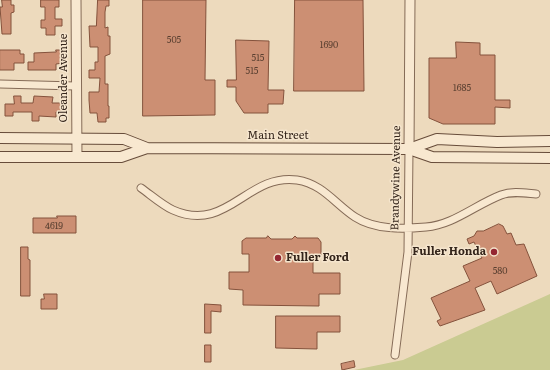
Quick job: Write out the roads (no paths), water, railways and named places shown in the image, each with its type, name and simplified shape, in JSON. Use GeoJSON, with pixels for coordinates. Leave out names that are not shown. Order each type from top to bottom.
{"type":"FeatureCollection","features":[{"type":"Feature","properties":{"kind":"main road","name":"Main Street"},"geometry":{"type":"LineString","coordinates":[[0,138],[124,139],[147,148]]}},
{"type":"Feature","properties":{"kind":"main road","name":"Main Street"},"geometry":{"type":"LineString","coordinates":[[0,157],[121,157],[147,148],[409,149],[437,139],[497,142],[550,141]]}},
{"type":"Feature","properties":{"kind":"main road","name":"Main Street"},"geometry":{"type":"LineString","coordinates":[[409,149],[432,158],[550,158]]}},
{"type":"Feature","properties":{"kind":"street","name":"Oleander Avenue"},"geometry":{"type":"LineString","coordinates":[[76,0],[76,157]]}},
{"type":"Feature","properties":{"kind":"street","name":"Brandywine Avenue"},"geometry":{"type":"LineString","coordinates":[[395,355],[408,252],[410,0]]}},
{"type":"Feature","properties":{"kind":"street"},"geometry":{"type":"LineString","coordinates":[[0,84],[76,86]]}},
{"type":"Feature","properties":{"kind":"street"},"geometry":{"type":"LineString","coordinates":[[141,188],[173,210],[188,214],[202,215],[216,213],[237,203],[248,193],[267,183],[280,180],[297,180],[316,186],[362,221],[379,226],[407,228],[427,227],[443,224],[501,195],[517,192],[536,194]]}},
{"type":"Feature","properties":{"kind":"place","name":"Fuller Honda"},"geometry":{"type":"Point","coordinates":[494,252]}},
{"type":"Feature","properties":{"kind":"place","name":"Fuller Ford"},"geometry":{"type":"Point","coordinates":[278,258]}}]}
